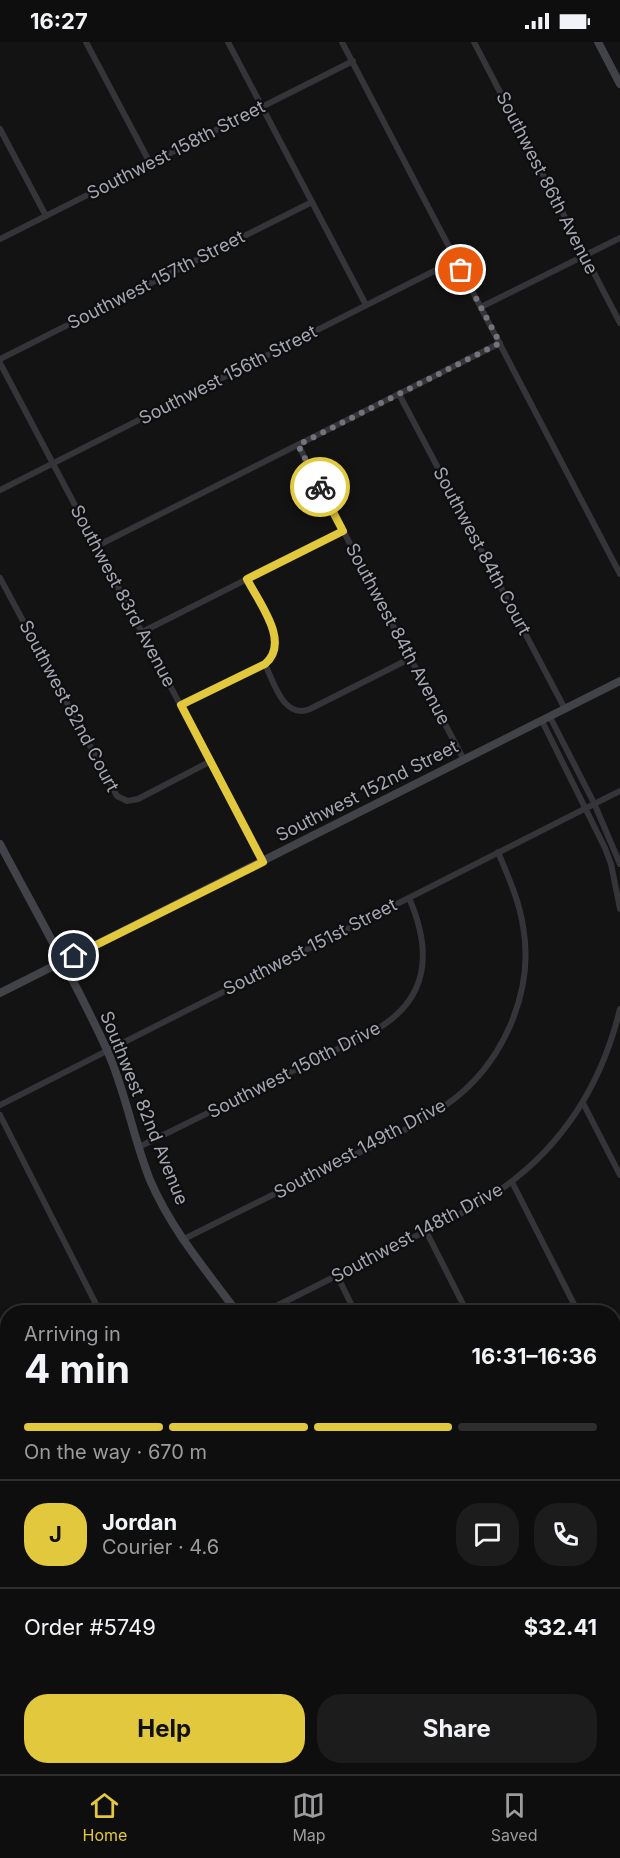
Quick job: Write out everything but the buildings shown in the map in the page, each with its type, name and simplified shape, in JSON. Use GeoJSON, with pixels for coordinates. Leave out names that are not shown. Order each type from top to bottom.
{"type":"FeatureCollection","features":[{"type":"Feature","properties":{"kind":"main road"},"geometry":{"type":"LineString","coordinates":[[598,42],[620,84]]}},
{"type":"Feature","properties":{"kind":"main road","name":"Southwest 152nd Street"},"geometry":{"type":"LineString","coordinates":[[0,993],[620,681]]}},
{"type":"Feature","properties":{"kind":"main road","name":"Southwest 82nd Avenue"},"geometry":{"type":"LineString","coordinates":[[0,844],[63,961],[107,1051],[156,1193],[182,1240],[232,1305]]}},
{"type":"Feature","properties":{"kind":"street"},"geometry":{"type":"LineString","coordinates":[[86,42],[150,164]]}},
{"type":"Feature","properties":{"kind":"street"},"geometry":{"type":"LineString","coordinates":[[228,42],[366,305]]}},
{"type":"Feature","properties":{"kind":"street"},"geometry":{"type":"LineString","coordinates":[[342,42],[620,574]]}},
{"type":"Feature","properties":{"kind":"street","name":"Southwest 86th Avenue"},"geometry":{"type":"LineString","coordinates":[[474,42],[620,323]]}},
{"type":"Feature","properties":{"kind":"street","name":"Southwest 158th Street"},"geometry":{"type":"LineString","coordinates":[[0,239],[352,61]]}},
{"type":"Feature","properties":{"kind":"street"},"geometry":{"type":"LineString","coordinates":[[0,129],[46,216]]}},
{"type":"Feature","properties":{"kind":"street","name":"Southwest 157th Street"},"geometry":{"type":"LineString","coordinates":[[0,361],[312,202]]}},
{"type":"Feature","properties":{"kind":"street"},"geometry":{"type":"LineString","coordinates":[[481,307],[620,238]]}},
{"type":"Feature","properties":{"kind":"street","name":"Southwest 156th Street"},"geometry":{"type":"LineString","coordinates":[[0,490],[456,260]]}},
{"type":"Feature","properties":{"kind":"street"},"geometry":{"type":"LineString","coordinates":[[97,546],[500,343]]}},
{"type":"Feature","properties":{"kind":"street","name":"Southwest 83rd Avenue"},"geometry":{"type":"LineString","coordinates":[[0,361],[263,862]]}},
{"type":"Feature","properties":{"kind":"street","name":"Southwest 84th Court"},"geometry":{"type":"LineString","coordinates":[[399,394],[565,709]]}},
{"type":"Feature","properties":{"kind":"street","name":"Southwest 84th Avenue"},"geometry":{"type":"LineString","coordinates":[[298,445],[464,760]]}},
{"type":"Feature","properties":{"kind":"street"},"geometry":{"type":"LineString","coordinates":[[142,632],[343,531]]}},
{"type":"Feature","properties":{"kind":"street","name":"Southwest 82nd Court"},"geometry":{"type":"LineString","coordinates":[[0,578],[117,796],[123,800],[138,799],[211,761]]}},
{"type":"Feature","properties":{"kind":"street"},"geometry":{"type":"LineString","coordinates":[[181,705],[265,664],[274,654],[276,637],[247,579]]}},
{"type":"Feature","properties":{"kind":"street"},"geometry":{"type":"LineString","coordinates":[[265,664],[284,702],[289,709],[296,712],[310,709],[411,658]]}},
{"type":"Feature","properties":{"kind":"street"},"geometry":{"type":"LineString","coordinates":[[546,719],[594,804],[620,864]]}},
{"type":"Feature","properties":{"kind":"street"},"geometry":{"type":"LineString","coordinates":[[546,719],[610,864],[620,909]]}},
{"type":"Feature","properties":{"kind":"street","name":"Southwest 151st Street"},"geometry":{"type":"LineString","coordinates":[[0,1105],[620,791]]}},
{"type":"Feature","properties":{"kind":"street","name":"Southwest 149th Drive"},"geometry":{"type":"LineString","coordinates":[[182,1240],[420,1122],[453,1100],[483,1071],[508,1029],[519,997],[525,960],[520,910],[498,852]]}},
{"type":"Feature","properties":{"kind":"street","name":"Southwest 150th Drive"},"geometry":{"type":"LineString","coordinates":[[139,1147],[372,1032],[400,1014],[417,986],[424,955],[419,925],[409,898]]}},
{"type":"Feature","properties":{"kind":"street","name":"Southwest 148th Drive"},"geometry":{"type":"LineString","coordinates":[[278,1305],[480,1203],[512,1182],[551,1147],[583,1103],[606,1056],[620,1009]]}},
{"type":"Feature","properties":{"kind":"street"},"geometry":{"type":"LineString","coordinates":[[583,1103],[620,1174]]}},
{"type":"Feature","properties":{"kind":"street"},"geometry":{"type":"LineString","coordinates":[[0,1115],[96,1305]]}},
{"type":"Feature","properties":{"kind":"street"},"geometry":{"type":"LineString","coordinates":[[512,1182],[574,1305]]}},
{"type":"Feature","properties":{"kind":"street"},"geometry":{"type":"LineString","coordinates":[[426,1231],[463,1305]]}},
{"type":"Feature","properties":{"kind":"street"},"geometry":{"type":"LineString","coordinates":[[337,1275],[352,1305]]}},
{"type":"Feature","properties":{"kind":"way so far"},"geometry":{"type":"LineString","coordinates":[[320,487],[298,445],[500,343],[461,270]]}},
{"type":"Feature","properties":{"kind":"route"},"geometry":{"type":"LineString","coordinates":[[74,956],[263,862],[181,705],[271,659],[275,650],[276,637],[247,579],[343,531],[320,487]]}}]}
